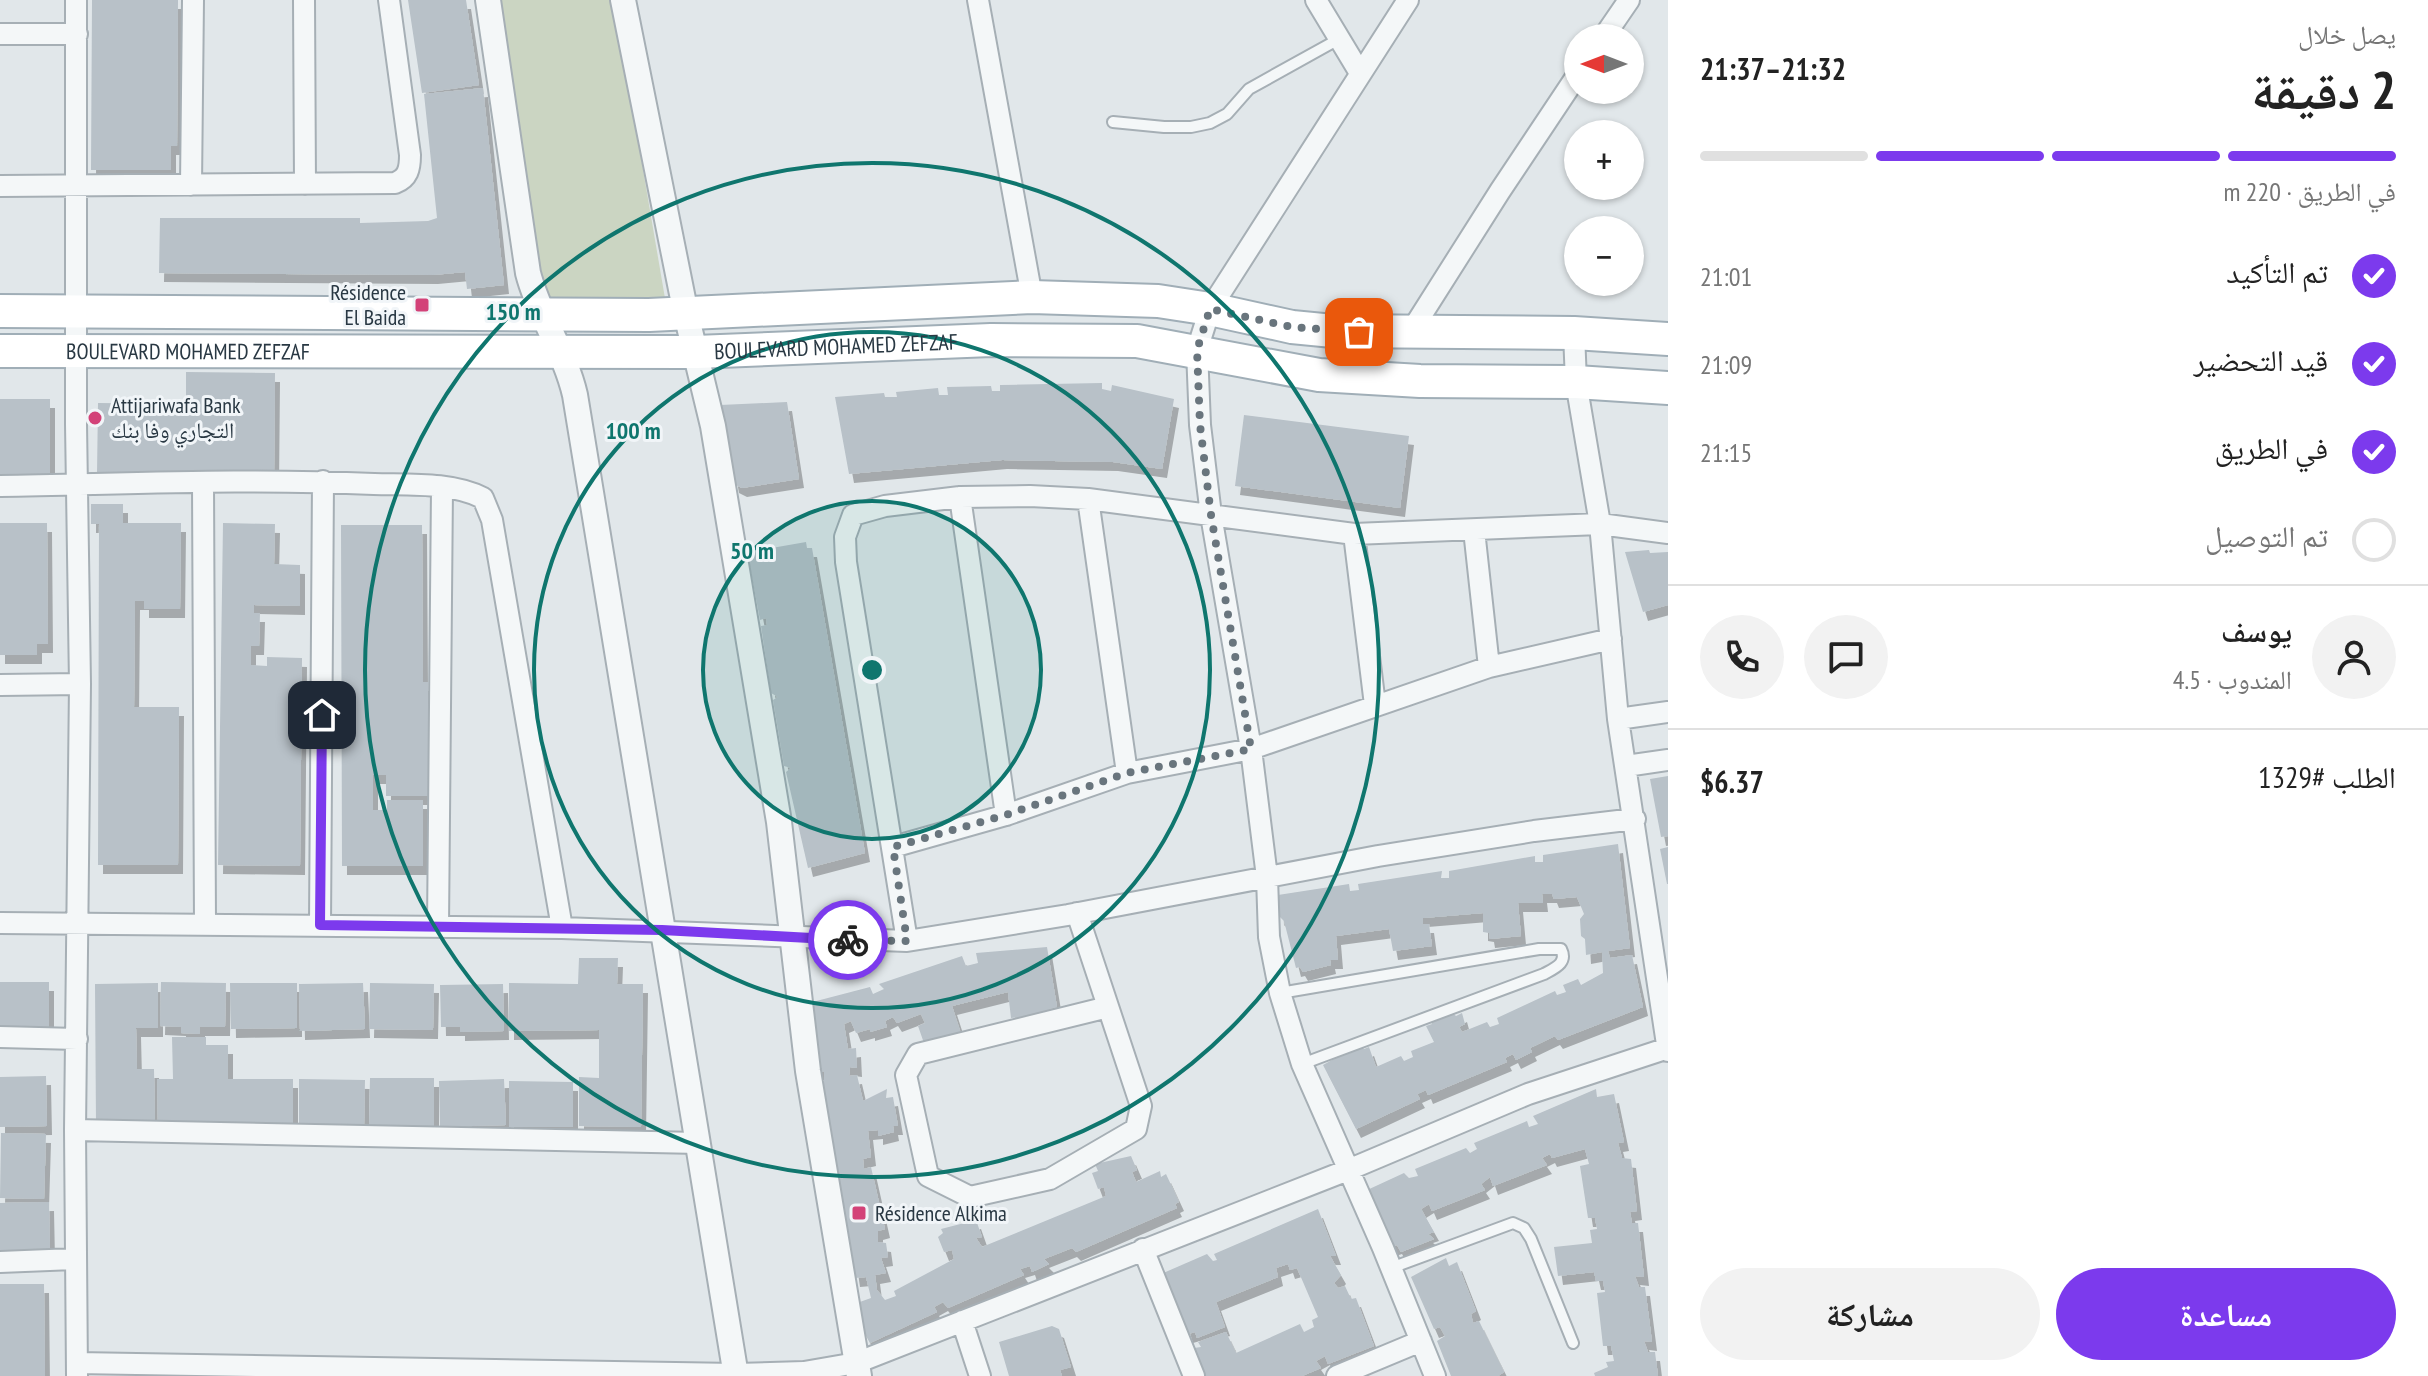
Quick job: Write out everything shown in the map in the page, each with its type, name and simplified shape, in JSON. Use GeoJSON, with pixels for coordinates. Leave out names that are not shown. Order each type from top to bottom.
{"type":"FeatureCollection","features":[{"type":"Feature","properties":{"kind":"main road","name":"BOULEVARD MOHAMED ZEFZAF"},"geometry":{"type":"LineString","coordinates":[[0,311],[686,314],[1032,297],[1158,301],[1292,327],[1410,333],[1574,333],[1668,339]]}},
{"type":"Feature","properties":{"kind":"main road","name":"BOULEVARD MOHAMED ZEFZAF"},"geometry":{"type":"LineString","coordinates":[[0,351],[696,352],[1049,340],[1137,341],[1319,375],[1420,381],[1576,382],[1668,388]]}},
{"type":"Feature","properties":{"kind":"street"},"geometry":{"type":"LineString","coordinates":[[76,0],[76,485],[80,684],[74,1259],[77,1369],[736,1375],[858,1369],[962,1321],[1348,1170],[1528,1094],[1668,1049],[1618,719],[1600,524],[1576,382],[1574,333]]}},
{"type":"Feature","properties":{"kind":"street"},"geometry":{"type":"LineString","coordinates":[[191,185],[193,0]]}},
{"type":"Feature","properties":{"kind":"street"},"geometry":{"type":"LineString","coordinates":[[304,0],[305,184]]}},
{"type":"Feature","properties":{"kind":"street"},"geometry":{"type":"LineString","coordinates":[[0,186],[395,183],[407,176],[410,155],[389,0]]}},
{"type":"Feature","properties":{"kind":"street"},"geometry":{"type":"LineString","coordinates":[[488,0],[528,273],[542,315],[570,375],[575,395],[736,1375]]}},
{"type":"Feature","properties":{"kind":"street"},"geometry":{"type":"LineString","coordinates":[[623,0],[686,314],[713,426],[779,822],[808,1071],[858,1369]]}},
{"type":"Feature","properties":{"kind":"street"},"geometry":{"type":"LineString","coordinates":[[978,0],[1032,297]]}},
{"type":"Feature","properties":{"kind":"street"},"geometry":{"type":"LineString","coordinates":[[1316,0],[1360,73]]}},
{"type":"Feature","properties":{"kind":"street"},"geometry":{"type":"LineString","coordinates":[[1408,0],[1210,309],[1197,350],[1200,425],[1211,515],[1251,749],[1267,877],[1269,937],[1280,993],[1302,1064],[1435,1376]]}},
{"type":"Feature","properties":{"kind":"street"},"geometry":{"type":"LineString","coordinates":[[1613,24],[1629,0]]}},
{"type":"Feature","properties":{"kind":"street"},"geometry":{"type":"LineString","coordinates":[[0,34],[77,34]]}},
{"type":"Feature","properties":{"kind":"street"},"geometry":{"type":"LineString","coordinates":[[1410,333],[1564,95]]}},
{"type":"Feature","properties":{"kind":"street"},"geometry":{"type":"LineString","coordinates":[[0,486],[323,481],[442,488],[483,498],[492,520],[562,928]]}},
{"type":"Feature","properties":{"kind":"street"},"geometry":{"type":"LineString","coordinates":[[320,925],[323,481]]}},
{"type":"Feature","properties":{"kind":"street"},"geometry":{"type":"LineString","coordinates":[[203,483],[205,924]]}},
{"type":"Feature","properties":{"kind":"street"},"geometry":{"type":"LineString","coordinates":[[438,926],[442,488]]}},
{"type":"Feature","properties":{"kind":"street"},"geometry":{"type":"LineString","coordinates":[[907,941],[846,562],[846,528],[853,515],[885,506],[960,497],[1088,499],[1354,534],[1600,524],[1668,533]]}},
{"type":"Feature","properties":{"kind":"street"},"geometry":{"type":"LineString","coordinates":[[960,497],[1006,815]]}},
{"type":"Feature","properties":{"kind":"street"},"geometry":{"type":"LineString","coordinates":[[1088,499],[1127,773]]}},
{"type":"Feature","properties":{"kind":"street"},"geometry":{"type":"LineString","coordinates":[[1474,530],[1489,667]]}},
{"type":"Feature","properties":{"kind":"street"},"geometry":{"type":"LineString","coordinates":[[1354,534],[1375,705]]}},
{"type":"Feature","properties":{"kind":"street"},"geometry":{"type":"LineString","coordinates":[[893,847],[1006,815],[1127,773],[1251,749],[1489,667],[1611,639]]}},
{"type":"Feature","properties":{"kind":"street"},"geometry":{"type":"LineString","coordinates":[[0,685],[80,684]]}},
{"type":"Feature","properties":{"kind":"street"},"geometry":{"type":"LineString","coordinates":[[1618,719],[1668,712]]}},
{"type":"Feature","properties":{"kind":"street"},"geometry":{"type":"LineString","coordinates":[[1626,766],[1668,760]]}},
{"type":"Feature","properties":{"kind":"street"},"geometry":{"type":"LineString","coordinates":[[0,923],[562,928],[907,941],[1534,831],[1635,819]]}},
{"type":"Feature","properties":{"kind":"street"},"geometry":{"type":"LineString","coordinates":[[1077,913],[1141,1106],[1136,1129],[1050,1179],[970,1197],[928,1176],[906,1075],[918,1054],[1108,1007]]}},
{"type":"Feature","properties":{"kind":"street"},"geometry":{"type":"LineString","coordinates":[[0,1037],[77,1039]]}},
{"type":"Feature","properties":{"kind":"street"},"geometry":{"type":"LineString","coordinates":[[75,1130],[699,1143]]}},
{"type":"Feature","properties":{"kind":"street"},"geometry":{"type":"LineString","coordinates":[[1143,1249],[1194,1376]]}},
{"type":"Feature","properties":{"kind":"street"},"geometry":{"type":"LineString","coordinates":[[0,1262],[74,1259]]}},
{"type":"Feature","properties":{"kind":"street"},"geometry":{"type":"LineString","coordinates":[[962,1321],[980,1376]]}},
{"type":"Feature","properties":{"kind":"street"},"geometry":{"type":"LineString","coordinates":[[1337,1376],[1421,1341]]}},
{"type":"Feature","properties":{"kind":"lane"},"geometry":{"type":"LineString","coordinates":[[1113,122],[1164,127],[1210,123],[1227,114],[1249,89],[1339,39]]}},
{"type":"Feature","properties":{"kind":"lane"},"geometry":{"type":"LineString","coordinates":[[1280,993],[1539,949],[1555,947],[1561,949],[1563,955],[1559,966],[1544,974],[1302,1064]]}},
{"type":"Feature","properties":{"kind":"lane"},"geometry":{"type":"LineString","coordinates":[[1391,1268],[1513,1223],[1524,1228],[1531,1239],[1573,1343]]}},
{"type":"Feature","properties":{"kind":"green space"},"geometry":{"type":"Polygon","coordinates":[[[477,0],[614,0],[667,310],[532,310],[477,0]]]}},
{"type":"Feature","properties":{"kind":"building"},"geometry":{"type":"Polygon","coordinates":[[[92,0],[178,0],[177,146],[171,146],[171,170],[91,170],[92,0]]]}},
{"type":"Feature","properties":{"kind":"building"},"geometry":{"type":"Polygon","coordinates":[[[408,0],[466,0],[479,85],[422,93],[408,0]]]}},
{"type":"Feature","properties":{"kind":"building"},"geometry":{"type":"Polygon","coordinates":[[[483,88],[504,285],[467,289],[465,272],[433,275],[159,273],[160,218],[360,218],[360,223],[428,221],[437,218],[424,94],[483,88]]]}},
{"type":"Feature","properties":{"kind":"building"},"geometry":{"type":"Polygon","coordinates":[[[186,372],[275,373],[274,477],[97,474],[98,403],[186,404],[186,372]]]}},
{"type":"Feature","properties":{"kind":"building"},"geometry":{"type":"Polygon","coordinates":[[[1102,383],[1102,389],[1111,391],[1112,385],[1174,399],[1162,469],[1113,462],[1002,460],[849,474],[835,397],[884,393],[885,397],[897,397],[896,392],[938,388],[939,395],[948,395],[947,387],[991,386],[992,391],[1000,391],[1000,385],[1102,383]]]}},
{"type":"Feature","properties":{"kind":"building"},"geometry":{"type":"Polygon","coordinates":[[[0,399],[50,399],[50,475],[0,474],[0,399]]]}},
{"type":"Feature","properties":{"kind":"building"},"geometry":{"type":"Polygon","coordinates":[[[787,402],[799,479],[742,488],[734,484],[720,405],[787,402]]]}},
{"type":"Feature","properties":{"kind":"building"},"geometry":{"type":"Polygon","coordinates":[[[1244,415],[1409,436],[1400,508],[1235,486],[1244,415]]]}},
{"type":"Feature","properties":{"kind":"building"},"geometry":{"type":"Polygon","coordinates":[[[91,504],[123,504],[123,523],[181,523],[180,609],[144,609],[144,601],[135,601],[134,707],[179,707],[178,865],[98,865],[99,524],[91,524],[91,504]]]}},
{"type":"Feature","properties":{"kind":"building"},"geometry":{"type":"Polygon","coordinates":[[[0,523],[47,523],[48,644],[37,644],[37,655],[0,655],[0,523]]]}},
{"type":"Feature","properties":{"kind":"building"},"geometry":{"type":"Polygon","coordinates":[[[223,523],[275,524],[274,564],[300,565],[300,606],[254,605],[254,613],[260,613],[259,646],[251,646],[251,665],[267,666],[267,657],[302,658],[300,866],[218,865],[223,523]]]}},
{"type":"Feature","properties":{"kind":"building"},"geometry":{"type":"Polygon","coordinates":[[[341,525],[422,525],[423,682],[428,682],[428,796],[386,796],[386,775],[373,775],[373,810],[387,810],[387,800],[423,800],[423,866],[342,866],[341,525]]]}},
{"type":"Feature","properties":{"kind":"building"},"geometry":{"type":"Polygon","coordinates":[[[806,542],[807,548],[812,548],[865,853],[808,868],[786,772],[791,768],[784,766],[773,700],[778,697],[771,693],[761,626],[767,625],[766,618],[760,620],[748,556],[755,555],[754,551],[806,542]]]}},
{"type":"Feature","properties":{"kind":"building"},"geometry":{"type":"Polygon","coordinates":[[[1649,550],[1650,553],[1668,552],[1668,605],[1643,612],[1625,552],[1649,550]]]}},
{"type":"Feature","properties":{"kind":"building"},"geometry":{"type":"Polygon","coordinates":[[[1668,776],[1668,836],[1661,837],[1650,779],[1668,776]]]}},
{"type":"Feature","properties":{"kind":"building"},"geometry":{"type":"Polygon","coordinates":[[[1618,844],[1630,948],[1608,951],[1610,958],[1632,955],[1643,1007],[1558,1040],[1555,1036],[1530,1048],[1532,1052],[1516,1060],[1513,1054],[1505,1058],[1507,1062],[1428,1095],[1426,1090],[1417,1094],[1420,1099],[1356,1129],[1323,1065],[1332,1060],[1330,1056],[1361,1045],[1364,1049],[1369,1047],[1376,1067],[1401,1056],[1404,1061],[1413,1057],[1411,1051],[1434,1042],[1426,1026],[1432,1024],[1430,1020],[1462,1013],[1465,1024],[1459,1027],[1462,1032],[1487,1022],[1490,1027],[1499,1024],[1497,1018],[1555,991],[1557,995],[1566,992],[1563,985],[1578,979],[1581,985],[1603,973],[1602,952],[1586,955],[1580,919],[1584,914],[1577,897],[1554,899],[1552,894],[1542,894],[1543,903],[1518,903],[1521,936],[1490,939],[1489,933],[1483,932],[1483,913],[1423,918],[1423,924],[1429,924],[1432,946],[1393,951],[1389,929],[1336,936],[1338,960],[1330,960],[1331,965],[1303,972],[1300,967],[1296,968],[1284,921],[1279,916],[1278,895],[1349,884],[1350,891],[1359,890],[1358,884],[1442,871],[1441,878],[1449,878],[1449,871],[1535,856],[1535,862],[1543,862],[1543,855],[1618,844]]]}},
{"type":"Feature","properties":{"kind":"building"},"geometry":{"type":"Polygon","coordinates":[[[1668,847],[1668,884],[1667,884],[1660,849],[1668,847]]]}},
{"type":"Feature","properties":{"kind":"building"},"geometry":{"type":"Polygon","coordinates":[[[1047,947],[1057,1007],[1049,1009],[1051,1014],[1020,1022],[1021,1017],[1011,1018],[1008,992],[952,1006],[962,1037],[925,1046],[918,1026],[925,1023],[921,1014],[897,1023],[893,1017],[885,1021],[887,1027],[870,1032],[870,1029],[856,1033],[851,1021],[844,1024],[848,1049],[856,1048],[857,1068],[850,1067],[849,1076],[857,1075],[863,1101],[887,1089],[886,1098],[893,1097],[898,1126],[893,1126],[894,1132],[878,1136],[878,1130],[868,1131],[871,1157],[863,1159],[864,1169],[871,1167],[885,1229],[878,1231],[878,1242],[886,1243],[888,1257],[881,1258],[886,1273],[875,1275],[877,1290],[885,1300],[896,1296],[894,1291],[954,1259],[952,1250],[944,1252],[938,1237],[943,1233],[941,1229],[976,1220],[982,1237],[976,1238],[982,1247],[1106,1196],[1104,1187],[1098,1189],[1092,1173],[1098,1171],[1095,1164],[1131,1156],[1137,1170],[1132,1172],[1136,1182],[1160,1171],[1161,1177],[1166,1174],[1179,1202],[1175,1204],[1177,1208],[1076,1252],[1072,1248],[1044,1259],[1049,1264],[1032,1272],[1030,1266],[1020,1269],[1024,1275],[948,1308],[943,1302],[934,1307],[937,1312],[870,1343],[857,1319],[862,1316],[857,1303],[871,1298],[866,1277],[855,1278],[853,1264],[846,1264],[850,1236],[842,1237],[840,1221],[846,1220],[836,1166],[830,1165],[816,1082],[824,1082],[824,1072],[818,1071],[801,1005],[870,987],[873,994],[884,989],[879,984],[962,956],[966,966],[978,963],[976,953],[1047,947]]]}},
{"type":"Feature","properties":{"kind":"building"},"geometry":{"type":"Polygon","coordinates":[[[579,958],[618,958],[617,984],[643,984],[641,1127],[579,1126],[579,1077],[599,1078],[599,1030],[509,1031],[509,983],[578,984],[579,958]]]}},
{"type":"Feature","properties":{"kind":"building"},"geometry":{"type":"Polygon","coordinates":[[[0,982],[49,982],[49,1028],[0,1028],[0,982]]]}},
{"type":"Feature","properties":{"kind":"building"},"geometry":{"type":"Polygon","coordinates":[[[161,982],[226,983],[225,1027],[200,1027],[200,1034],[181,1033],[181,1027],[160,1026],[161,982]]]}},
{"type":"Feature","properties":{"kind":"building"},"geometry":{"type":"Polygon","coordinates":[[[158,983],[158,1028],[136,1028],[137,1069],[154,1069],[155,1124],[96,1125],[95,984],[158,983]]]}},
{"type":"Feature","properties":{"kind":"building"},"geometry":{"type":"Polygon","coordinates":[[[230,983],[297,983],[297,1028],[231,1029],[230,983]]]}},
{"type":"Feature","properties":{"kind":"building"},"geometry":{"type":"Polygon","coordinates":[[[363,983],[365,1029],[300,1031],[299,984],[363,983]]]}},
{"type":"Feature","properties":{"kind":"building"},"geometry":{"type":"Polygon","coordinates":[[[370,983],[434,984],[433,1030],[369,1029],[370,983]]]}},
{"type":"Feature","properties":{"kind":"building"},"geometry":{"type":"Polygon","coordinates":[[[503,984],[504,1031],[460,1032],[460,1027],[441,1027],[440,985],[503,984]]]}},
{"type":"Feature","properties":{"kind":"building"},"geometry":{"type":"Polygon","coordinates":[[[172,1037],[206,1037],[206,1045],[228,1045],[228,1079],[293,1079],[293,1124],[158,1125],[157,1079],[173,1079],[172,1037]]]}},
{"type":"Feature","properties":{"kind":"building"},"geometry":{"type":"Polygon","coordinates":[[[46,1076],[47,1126],[0,1127],[0,1077],[46,1076]]]}},
{"type":"Feature","properties":{"kind":"building"},"geometry":{"type":"Polygon","coordinates":[[[370,1078],[434,1078],[434,1126],[369,1125],[370,1078]]]}},
{"type":"Feature","properties":{"kind":"building"},"geometry":{"type":"Polygon","coordinates":[[[299,1079],[365,1080],[364,1126],[299,1125],[299,1079]]]}},
{"type":"Feature","properties":{"kind":"building"},"geometry":{"type":"Polygon","coordinates":[[[504,1079],[506,1125],[440,1127],[439,1081],[504,1079]]]}},
{"type":"Feature","properties":{"kind":"building"},"geometry":{"type":"Polygon","coordinates":[[[509,1081],[573,1082],[573,1127],[509,1127],[509,1081]]]}},
{"type":"Feature","properties":{"kind":"building"},"geometry":{"type":"Polygon","coordinates":[[[1596,1089],[1597,1097],[1614,1094],[1624,1142],[1618,1143],[1622,1158],[1631,1159],[1637,1211],[1630,1212],[1632,1223],[1638,1223],[1644,1277],[1635,1276],[1639,1287],[1645,1287],[1652,1342],[1644,1341],[1648,1352],[1655,1352],[1658,1376],[1595,1376],[1594,1373],[1608,1367],[1606,1362],[1614,1361],[1611,1346],[1603,1346],[1597,1293],[1605,1292],[1603,1281],[1596,1281],[1594,1272],[1558,1276],[1554,1247],[1592,1243],[1590,1230],[1597,1229],[1595,1218],[1588,1218],[1580,1166],[1589,1164],[1585,1149],[1552,1158],[1550,1154],[1542,1158],[1547,1165],[1493,1186],[1490,1177],[1481,1184],[1485,1190],[1432,1211],[1429,1204],[1421,1209],[1434,1232],[1428,1234],[1434,1239],[1401,1252],[1397,1245],[1391,1247],[1365,1191],[1404,1173],[1409,1178],[1418,1176],[1415,1169],[1466,1148],[1470,1153],[1477,1149],[1474,1143],[1527,1121],[1529,1127],[1538,1124],[1533,1116],[1596,1089]]]}},
{"type":"Feature","properties":{"kind":"building"},"geometry":{"type":"Polygon","coordinates":[[[1,1133],[46,1134],[44,1199],[0,1198],[1,1133]]]}},
{"type":"Feature","properties":{"kind":"building"},"geometry":{"type":"Polygon","coordinates":[[[49,1202],[50,1251],[0,1252],[0,1203],[49,1202]]]}},
{"type":"Feature","properties":{"kind":"building"},"geometry":{"type":"Polygon","coordinates":[[[1318,1209],[1336,1256],[1330,1256],[1341,1275],[1334,1283],[1338,1288],[1345,1286],[1351,1299],[1356,1298],[1374,1346],[1328,1364],[1325,1356],[1316,1361],[1321,1368],[1302,1376],[1202,1376],[1196,1364],[1201,1363],[1194,1348],[1201,1347],[1198,1342],[1226,1332],[1236,1353],[1300,1324],[1304,1332],[1314,1327],[1312,1320],[1318,1317],[1297,1268],[1290,1270],[1288,1264],[1276,1268],[1278,1277],[1216,1302],[1225,1327],[1197,1338],[1195,1332],[1188,1334],[1184,1321],[1179,1320],[1161,1274],[1207,1254],[1213,1261],[1217,1260],[1214,1254],[1318,1209]]]}},
{"type":"Feature","properties":{"kind":"building"},"geometry":{"type":"Polygon","coordinates":[[[1446,1258],[1449,1266],[1457,1262],[1476,1311],[1471,1314],[1473,1323],[1479,1321],[1504,1372],[1498,1376],[1451,1376],[1437,1341],[1445,1336],[1440,1327],[1434,1329],[1411,1277],[1446,1258]]]}},
{"type":"Feature","properties":{"kind":"building"},"geometry":{"type":"Polygon","coordinates":[[[0,1284],[44,1284],[45,1376],[0,1376],[0,1284]]]}},
{"type":"Feature","properties":{"kind":"building"},"geometry":{"type":"Polygon","coordinates":[[[1052,1326],[1059,1329],[1071,1367],[1060,1370],[1062,1376],[1009,1376],[999,1342],[1052,1326]]]}},
{"type":"Feature","properties":{"kind":"way so far"},"geometry":{"type":"LineString","coordinates":[[848,940],[907,941],[893,847],[1006,815],[1127,773],[1251,749],[1211,515],[1200,425],[1197,350],[1210,309],[1292,327],[1359,332]]}},
{"type":"Feature","properties":{"kind":"place","name":"Résidence El Baida"},"geometry":{"type":"Point","coordinates":[422,305]}},
{"type":"Feature","properties":{"kind":"place","name":"Attijariwafa Bank التجاري وفا بنك"},"geometry":{"type":"Point","coordinates":[95,418]}},
{"type":"Feature","properties":{"kind":"place","name":"Résidence Alkima"},"geometry":{"type":"Point","coordinates":[859,1213]}},
{"type":"Feature","properties":{"kind":"route"},"geometry":{"type":"LineString","coordinates":[[322,715],[320,925],[662,930],[848,940]]}}]}
